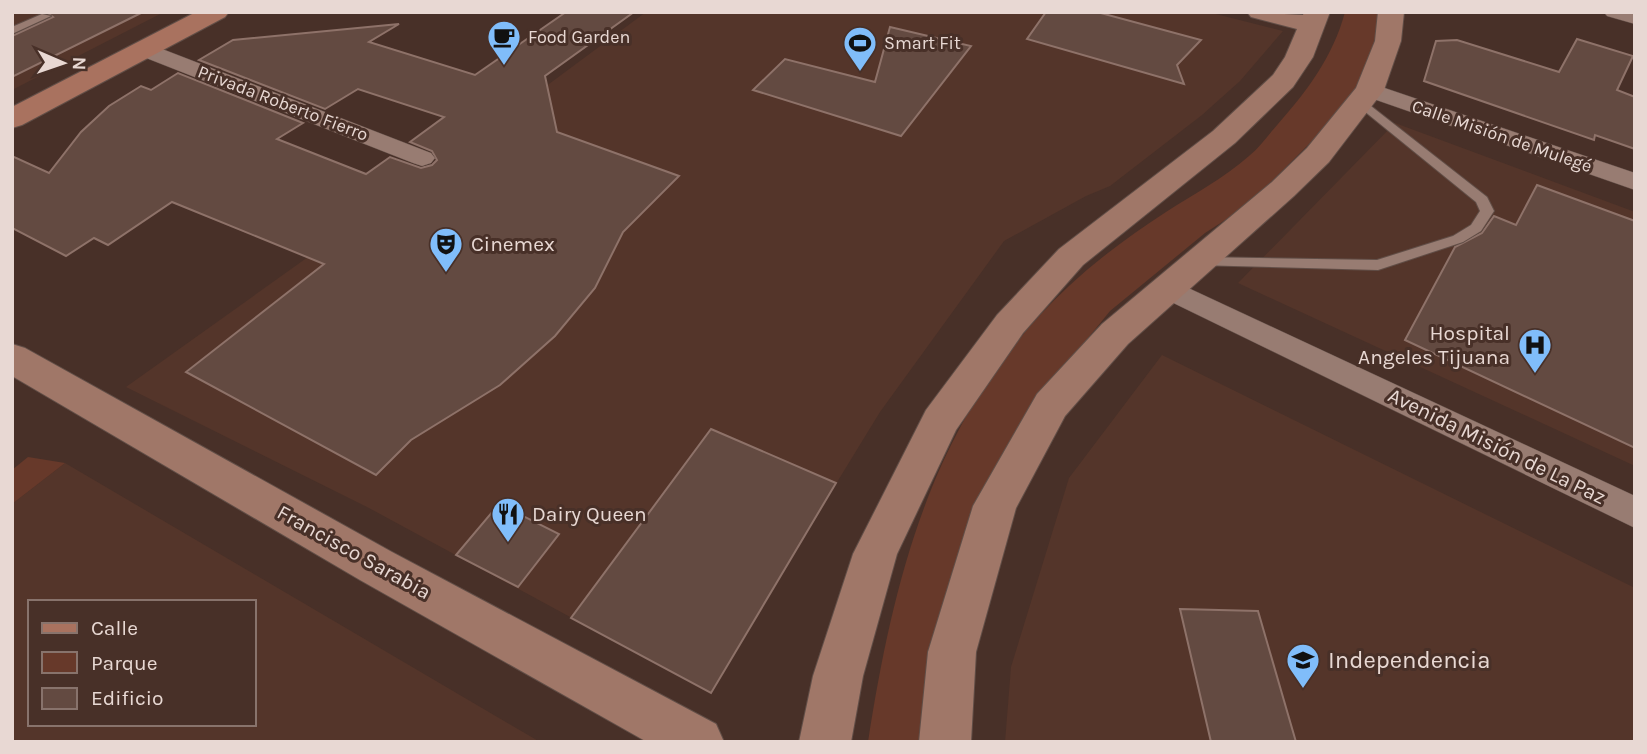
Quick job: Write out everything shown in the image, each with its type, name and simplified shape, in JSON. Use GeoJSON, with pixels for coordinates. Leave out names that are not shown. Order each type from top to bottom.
{"type":"FeatureCollection","features":[{"type":"Feature","properties":{"kind":"main road"},"geometry":{"type":"LineString","coordinates":[[12,119],[216,12]]}},
{"type":"Feature","properties":{"kind":"main road"},"geometry":{"type":"LineString","coordinates":[[825,742],[838,676],[875,554],[940,421],[1010,324],[1071,257],[1224,137],[1283,81],[1300,58],[1315,19],[1260,12]]}},
{"type":"Feature","properties":{"kind":"main road"},"geometry":{"type":"LineString","coordinates":[[945,742],[952,652],[995,506],[1051,405],[1115,334],[1318,155],[1366,97],[1388,41],[1391,12]]}},
{"type":"Feature","properties":{"kind":"main road","name":"Francisco Sarabia"},"geometry":{"type":"LineString","coordinates":[[12,358],[376,566],[698,742]]}},
{"type":"Feature","properties":{"kind":"street"},"geometry":{"type":"LineString","coordinates":[[1614,12],[1635,18]]}},
{"type":"Feature","properties":{"kind":"street","name":"Privada Roberto Fierro"},"geometry":{"type":"LineString","coordinates":[[144,50],[422,158]]}},
{"type":"Feature","properties":{"kind":"street","name":"Calle Misión de Mulegé"},"geometry":{"type":"LineString","coordinates":[[1366,97],[1635,182]]}},
{"type":"Feature","properties":{"kind":"street","name":"Avenida Misión de La Paz"},"geometry":{"type":"LineString","coordinates":[[1169,289],[1635,513]]}},
{"type":"Feature","properties":{"kind":"lane"},"geometry":{"type":"LineString","coordinates":[[12,32],[46,16]]}},
{"type":"Feature","properties":{"kind":"lane"},"geometry":{"type":"LineString","coordinates":[[1199,262],[1378,265],[1458,239],[1476,228],[1487,211],[1482,200],[1366,97]]}},
{"type":"Feature","properties":{"kind":"shaded area"},"geometry":{"type":"Polygon","coordinates":[[[12,12],[164,12],[12,90],[12,12]]]}},
{"type":"Feature","properties":{"kind":"shaded area"},"geometry":{"type":"Polygon","coordinates":[[[646,12],[1208,12],[1283,31],[1240,81],[1202,115],[1110,186],[1086,196],[1004,241],[880,412],[801,541],[572,618],[369,508],[126,387],[518,107],[646,12]]]}},
{"type":"Feature","properties":{"kind":"shaded area","name":"Hospital Angeles Tijuana"},"geometry":{"type":"Polygon","coordinates":[[[1395,123],[1635,212],[1635,466],[1238,283],[1395,123]]]}},
{"type":"Feature","properties":{"kind":"shaded area"},"geometry":{"type":"Polygon","coordinates":[[[1162,355],[1635,588],[1635,742],[1005,742],[1011,667],[1069,478],[1162,355]]]}},
{"type":"Feature","properties":{"kind":"shaded area"},"geometry":{"type":"Polygon","coordinates":[[[65,463],[540,742],[12,742],[12,504],[65,463]]]}},
{"type":"Feature","properties":{"kind":"green space"},"geometry":{"type":"Polygon","coordinates":[[[1345,12],[1380,12],[1376,40],[1349,104],[1247,206],[1205,233],[1110,311],[1071,359],[1033,419],[940,742],[868,742],[892,615],[908,554],[954,439],[985,385],[1023,334],[1080,276],[1128,238],[1219,179],[1257,149],[1318,72],[1334,44],[1345,12]]]}},
{"type":"Feature","properties":{"kind":"green space"},"geometry":{"type":"Polygon","coordinates":[[[28,457],[65,463],[12,504],[12,470],[28,457]]]}},
{"type":"Feature","properties":{"kind":"building"},"geometry":{"type":"Polygon","coordinates":[[[46,12],[143,12],[12,77],[12,36],[53,17],[46,12]]]}},
{"type":"Feature","properties":{"kind":"building"},"geometry":{"type":"Polygon","coordinates":[[[566,12],[634,12],[545,76],[557,132],[679,176],[623,232],[595,288],[555,336],[500,385],[411,440],[376,475],[186,372],[324,264],[172,202],[108,245],[94,238],[66,256],[12,228],[12,156],[49,173],[81,132],[109,106],[141,86],[151,90],[178,73],[303,123],[277,139],[366,174],[390,157],[421,168],[432,165],[437,160],[432,151],[410,142],[444,117],[358,89],[325,109],[199,60],[233,40],[399,24],[369,42],[475,75],[566,12]]]}},
{"type":"Feature","properties":{"kind":"building"},"geometry":{"type":"Polygon","coordinates":[[[1046,12],[1097,12],[1201,40],[1177,65],[1184,84],[1027,39],[1046,12]]]}},
{"type":"Feature","properties":{"kind":"building","name":"Smart Fit"},"geometry":{"type":"Polygon","coordinates":[[[890,27],[971,46],[901,136],[753,90],[785,59],[875,82],[890,27]]]}},
{"type":"Feature","properties":{"kind":"building"},"geometry":{"type":"Polygon","coordinates":[[[1577,39],[1633,56],[1617,90],[1635,97],[1635,149],[1595,135],[1594,140],[1424,81],[1436,41],[1457,40],[1559,72],[1577,39]]]}},
{"type":"Feature","properties":{"kind":"building"},"geometry":{"type":"Polygon","coordinates":[[[1537,185],[1635,221],[1635,448],[1405,340],[1455,247],[1482,233],[1494,216],[1516,225],[1537,185]]]}},
{"type":"Feature","properties":{"kind":"building"},"geometry":{"type":"Polygon","coordinates":[[[711,429],[836,483],[711,693],[571,618],[711,429]]]}},
{"type":"Feature","properties":{"kind":"building","name":"Dairy Queen"},"geometry":{"type":"Polygon","coordinates":[[[499,504],[559,534],[518,587],[456,555],[499,504]]]}},
{"type":"Feature","properties":{"kind":"building"},"geometry":{"type":"Polygon","coordinates":[[[1180,609],[1258,611],[1296,742],[1211,742],[1180,609]]]}},
{"type":"Feature","properties":{"kind":"place","name":"Food Garden"},"geometry":{"type":"Point","coordinates":[504,67]}},
{"type":"Feature","properties":{"kind":"place","name":"Smart Fit"},"geometry":{"type":"Point","coordinates":[860,73]}},
{"type":"Feature","properties":{"kind":"place","name":"Cinemex"},"geometry":{"type":"Point","coordinates":[446,274]}},
{"type":"Feature","properties":{"kind":"place","name":"Hospital Angeles Tijuana"},"geometry":{"type":"Point","coordinates":[1535,375]}},
{"type":"Feature","properties":{"kind":"place","name":"Dairy Queen"},"geometry":{"type":"Point","coordinates":[508,544]}},
{"type":"Feature","properties":{"kind":"place","name":"Independencia"},"geometry":{"type":"Point","coordinates":[1303,690]}}]}
